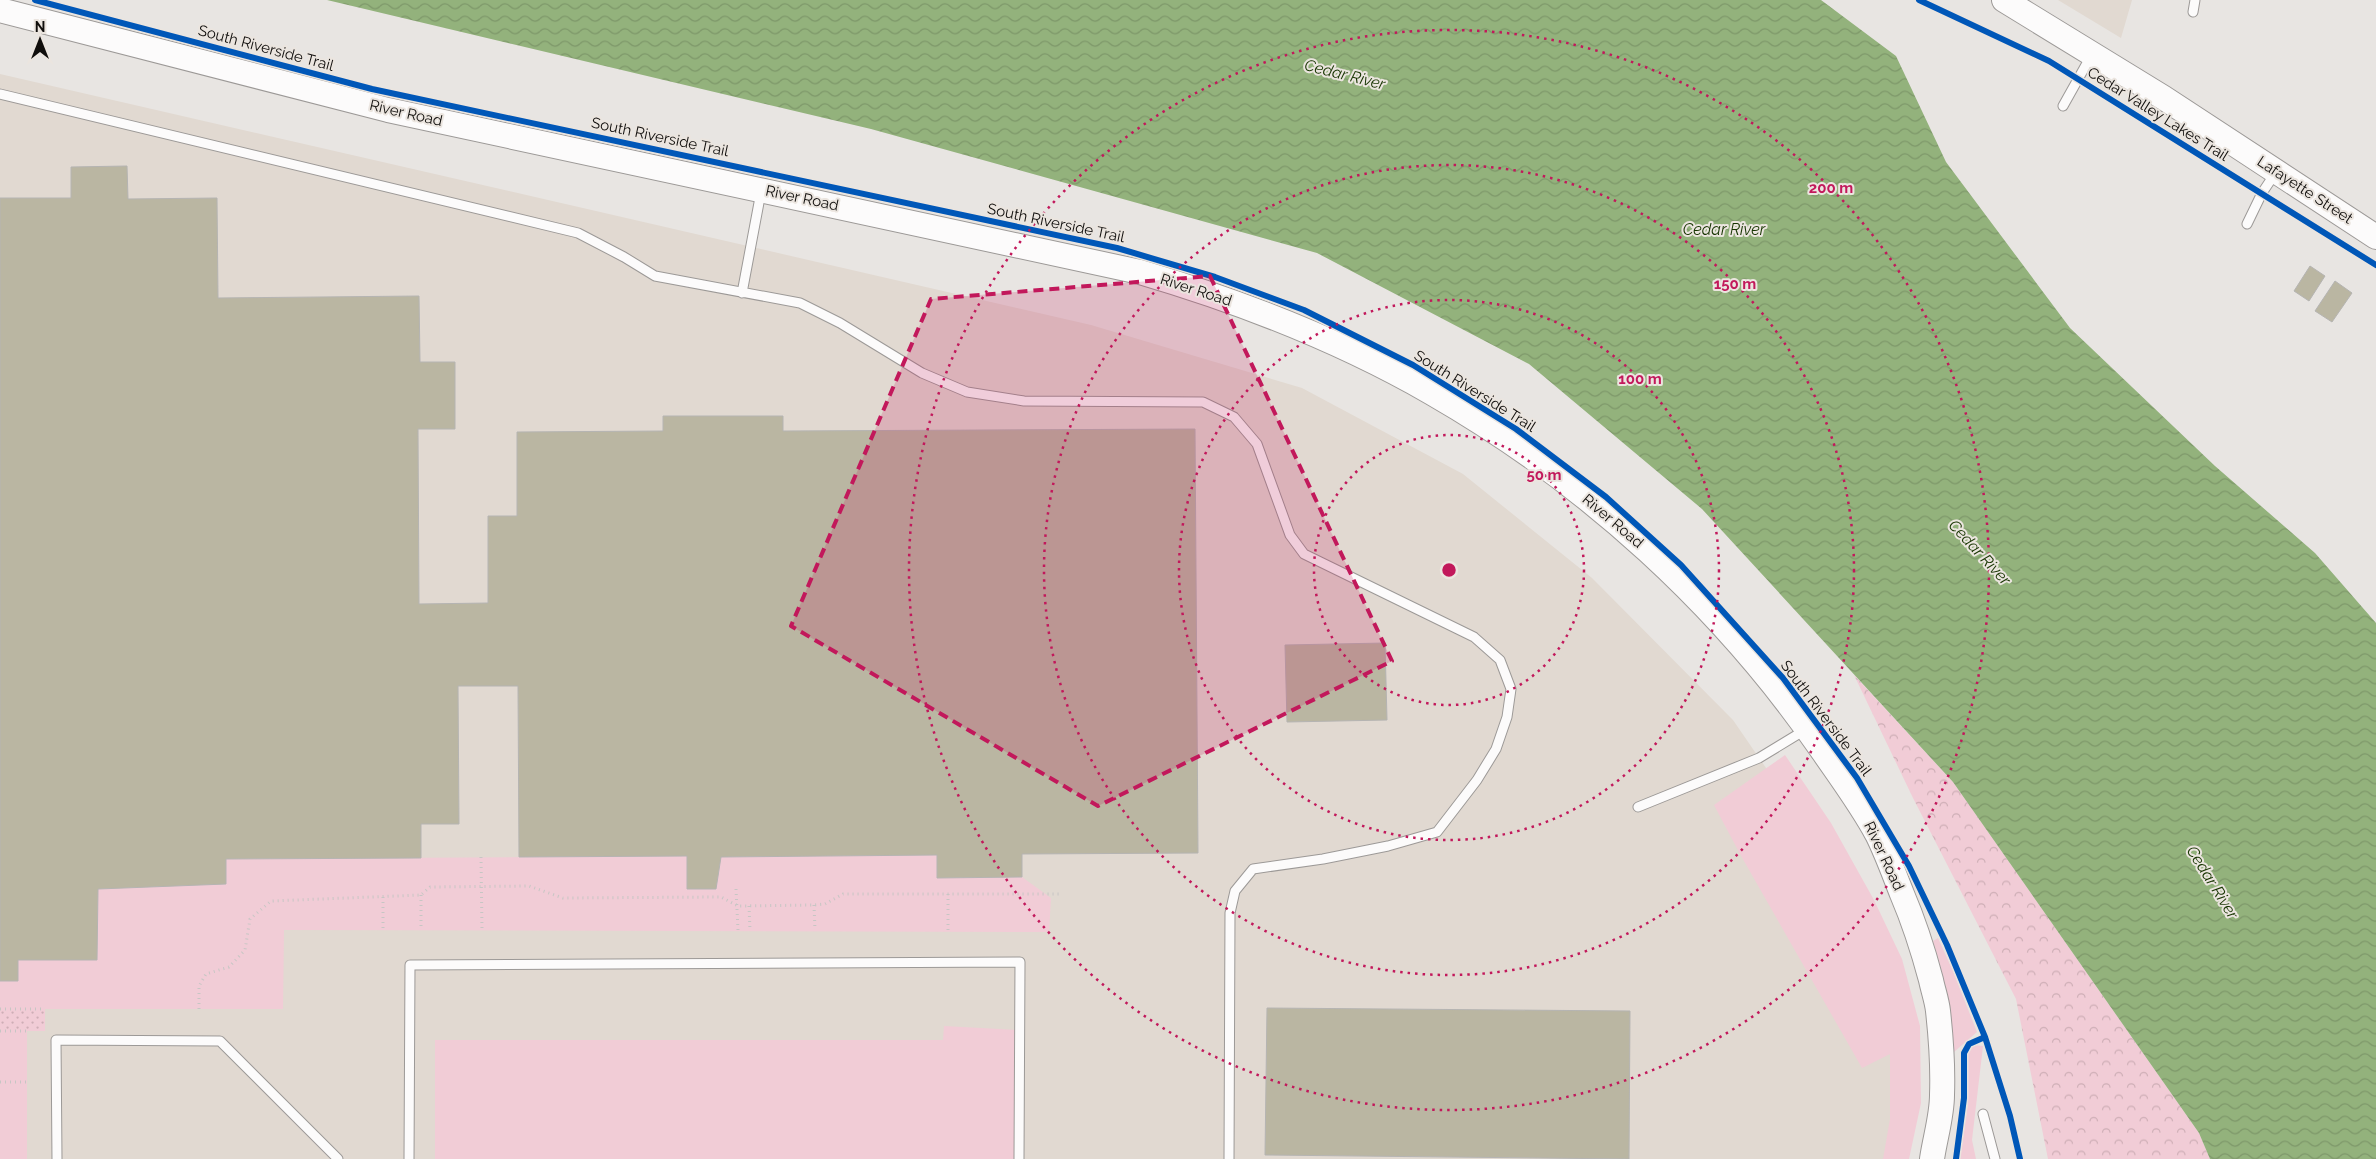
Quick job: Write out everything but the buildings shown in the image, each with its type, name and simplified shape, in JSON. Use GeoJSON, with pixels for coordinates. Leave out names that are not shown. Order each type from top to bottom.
{"type":"FeatureCollection","features":[{"type":"Feature","properties":{"kind":"main road","name":"Lafayette Street"},"geometry":{"type":"LineString","coordinates":[[2004,0],[2164,98],[2376,237]]}},
{"type":"Feature","properties":{"kind":"main road","name":"River Road"},"geometry":{"type":"LineString","coordinates":[[0,10],[388,110],[1140,272],[1201,290],[1260,311],[1376,363],[1432,393],[1486,426],[1589,500],[1637,541],[1690,591],[1768,678],[1807,728],[1877,834],[1918,930],[1938,1008],[1942,1097],[1932,1159]]}},
{"type":"Feature","properties":{"kind":"lane"},"geometry":{"type":"LineString","coordinates":[[2193,12],[2194,0]]}},
{"type":"Feature","properties":{"kind":"lane"},"geometry":{"type":"LineString","coordinates":[[2063,106],[2092,54]]}},
{"type":"Feature","properties":{"kind":"lane"},"geometry":{"type":"LineString","coordinates":[[0,94],[578,234],[624,256],[656,276],[800,303],[840,323],[922,373],[968,392],[1024,401],[1203,402],[1234,417],[1257,444],[1290,535],[1304,554],[1474,637],[1500,660],[1511,689],[1507,716],[1496,749],[1476,780],[1437,832],[1388,846],[1253,869],[1235,891],[1230,913],[1229,1159]]}},
{"type":"Feature","properties":{"kind":"lane"},"geometry":{"type":"LineString","coordinates":[[2247,224],[2262,193],[2276,172]]}},
{"type":"Feature","properties":{"kind":"lane"},"geometry":{"type":"LineString","coordinates":[[742,293],[761,189]]}},
{"type":"Feature","properties":{"kind":"lane"},"geometry":{"type":"LineString","coordinates":[[1638,807],[1759,758],[1807,728]]}},
{"type":"Feature","properties":{"kind":"lane"},"geometry":{"type":"LineString","coordinates":[[409,1159],[410,965],[1020,962],[1019,1159]]}},
{"type":"Feature","properties":{"kind":"lane"},"geometry":{"type":"LineString","coordinates":[[57,1159],[56,1040],[220,1041],[338,1159]]}},
{"type":"Feature","properties":{"kind":"lane"},"geometry":{"type":"LineString","coordinates":[[1983,1114],[1995,1159]]}},
{"type":"Feature","properties":{"kind":"path"},"geometry":{"type":"LineString","coordinates":[[481,857],[482,930]]}},
{"type":"Feature","properties":{"kind":"path"},"geometry":{"type":"LineString","coordinates":[[198,1009],[199,986],[206,974],[229,967],[245,950],[250,919],[272,901],[421,895],[430,887],[482,886],[529,886],[563,898],[721,897],[738,906],[825,904],[843,894],[1059,894]]}},
{"type":"Feature","properties":{"kind":"path"},"geometry":{"type":"LineString","coordinates":[[736,889],[738,930]]}},
{"type":"Feature","properties":{"kind":"path"},"geometry":{"type":"LineString","coordinates":[[948,894],[948,930]]}},
{"type":"Feature","properties":{"kind":"path"},"geometry":{"type":"LineString","coordinates":[[421,895],[421,930]]}},
{"type":"Feature","properties":{"kind":"path"},"geometry":{"type":"LineString","coordinates":[[382,897],[382,930]]}},
{"type":"Feature","properties":{"kind":"path"},"geometry":{"type":"LineString","coordinates":[[814,905],[815,930]]}},
{"type":"Feature","properties":{"kind":"path"},"geometry":{"type":"LineString","coordinates":[[749,906],[750,930]]}},
{"type":"Feature","properties":{"kind":"path"},"geometry":{"type":"LineString","coordinates":[[0,1009],[45,1009]]}},
{"type":"Feature","properties":{"kind":"path"},"geometry":{"type":"LineString","coordinates":[[0,1031],[27,1031]]}},
{"type":"Feature","properties":{"kind":"path"},"geometry":{"type":"LineString","coordinates":[[0,1082],[27,1082]]}},
{"type":"Feature","properties":{"kind":"highlighted area"},"geometry":{"type":"Polygon","coordinates":[[[1210,276],[1392,661],[1098,806],[791,626],[931,299],[1210,276]]]}},
{"type":"Feature","properties":{"kind":"shaded area"},"geometry":{"type":"Polygon","coordinates":[[[2058,0],[2132,0],[2121,38],[2058,0]]]}},
{"type":"Feature","properties":{"kind":"shaded area"},"geometry":{"type":"Polygon","coordinates":[[[0,74],[1091,325],[1302,388],[1463,474],[1592,578],[1733,720],[1819,845],[1903,1047],[1895,1159],[0,1159],[0,74]]]}},
{"type":"Feature","properties":{"kind":"green space"},"geometry":{"type":"Polygon","coordinates":[[[1854,675],[1953,782],[2199,1133],[2210,1159],[2048,1159],[2016,999],[1913,798],[1854,675]]]}},
{"type":"Feature","properties":{"kind":"green space"},"geometry":{"type":"Polygon","coordinates":[[[1785,755],[1831,823],[1874,900],[1902,959],[1920,1026],[1921,1103],[1909,1159],[1883,1159],[1890,1119],[1890,1054],[1862,1068],[1714,805],[1785,755]]]}},
{"type":"Feature","properties":{"kind":"green space"},"geometry":{"type":"Polygon","coordinates":[[[937,855],[937,878],[1022,877],[1051,898],[1049,932],[284,930],[283,1009],[0,1009],[0,981],[18,960],[97,960],[98,889],[226,884],[226,859],[687,856],[687,888],[716,889],[721,857],[937,855]]]}},
{"type":"Feature","properties":{"kind":"green space"},"geometry":{"type":"Polygon","coordinates":[[[1938,938],[1977,1032],[1954,1052],[1942,972],[1933,941],[1938,938]]]}},
{"type":"Feature","properties":{"kind":"green space"},"geometry":{"type":"Polygon","coordinates":[[[0,1009],[45,1009],[45,1031],[0,1031],[0,1009]]]}},
{"type":"Feature","properties":{"kind":"green space"},"geometry":{"type":"Polygon","coordinates":[[[944,1026],[1020,1030],[1019,1159],[435,1159],[435,1040],[943,1040],[944,1026]]]}},
{"type":"Feature","properties":{"kind":"green space"},"geometry":{"type":"Polygon","coordinates":[[[0,1031],[27,1031],[27,1159],[0,1159],[0,1031]]]}},
{"type":"Feature","properties":{"kind":"green space"},"geometry":{"type":"Polygon","coordinates":[[[1974,1045],[1983,1046],[1972,1140],[1976,1159],[1960,1159],[1968,1104],[1968,1054],[1970,1048],[1974,1045]]]}},
{"type":"Feature","properties":{"kind":"water","name":"Cedar River"},"geometry":{"type":"Polygon","coordinates":[[[327,0],[1821,0],[1896,56],[1946,162],[2070,328],[2215,466],[2315,553],[2376,623],[2376,1159],[2210,1159],[2199,1133],[1953,782],[1702,509],[1529,364],[1317,253],[871,129],[327,0]]]}},
{"type":"Feature","properties":{"kind":"cycle path","name":"South Riverside Trail"},"geometry":{"type":"LineString","coordinates":[[35,0],[372,89],[1117,248],[1215,277],[1304,310],[1413,365],[1516,429],[1606,497],[1681,565],[1783,678],[1857,778],[1909,866],[1947,945],[1985,1037],[2010,1116],[2020,1159]]}},
{"type":"Feature","properties":{"kind":"cycle path","name":"Cedar Valley Lakes Trail"},"geometry":{"type":"LineString","coordinates":[[1919,0],[2049,61],[2376,265]]}},
{"type":"Feature","properties":{"kind":"cycle path"},"geometry":{"type":"LineString","coordinates":[[1956,1159],[1964,1098],[1964,1053],[1969,1044],[1985,1037]]}}]}
